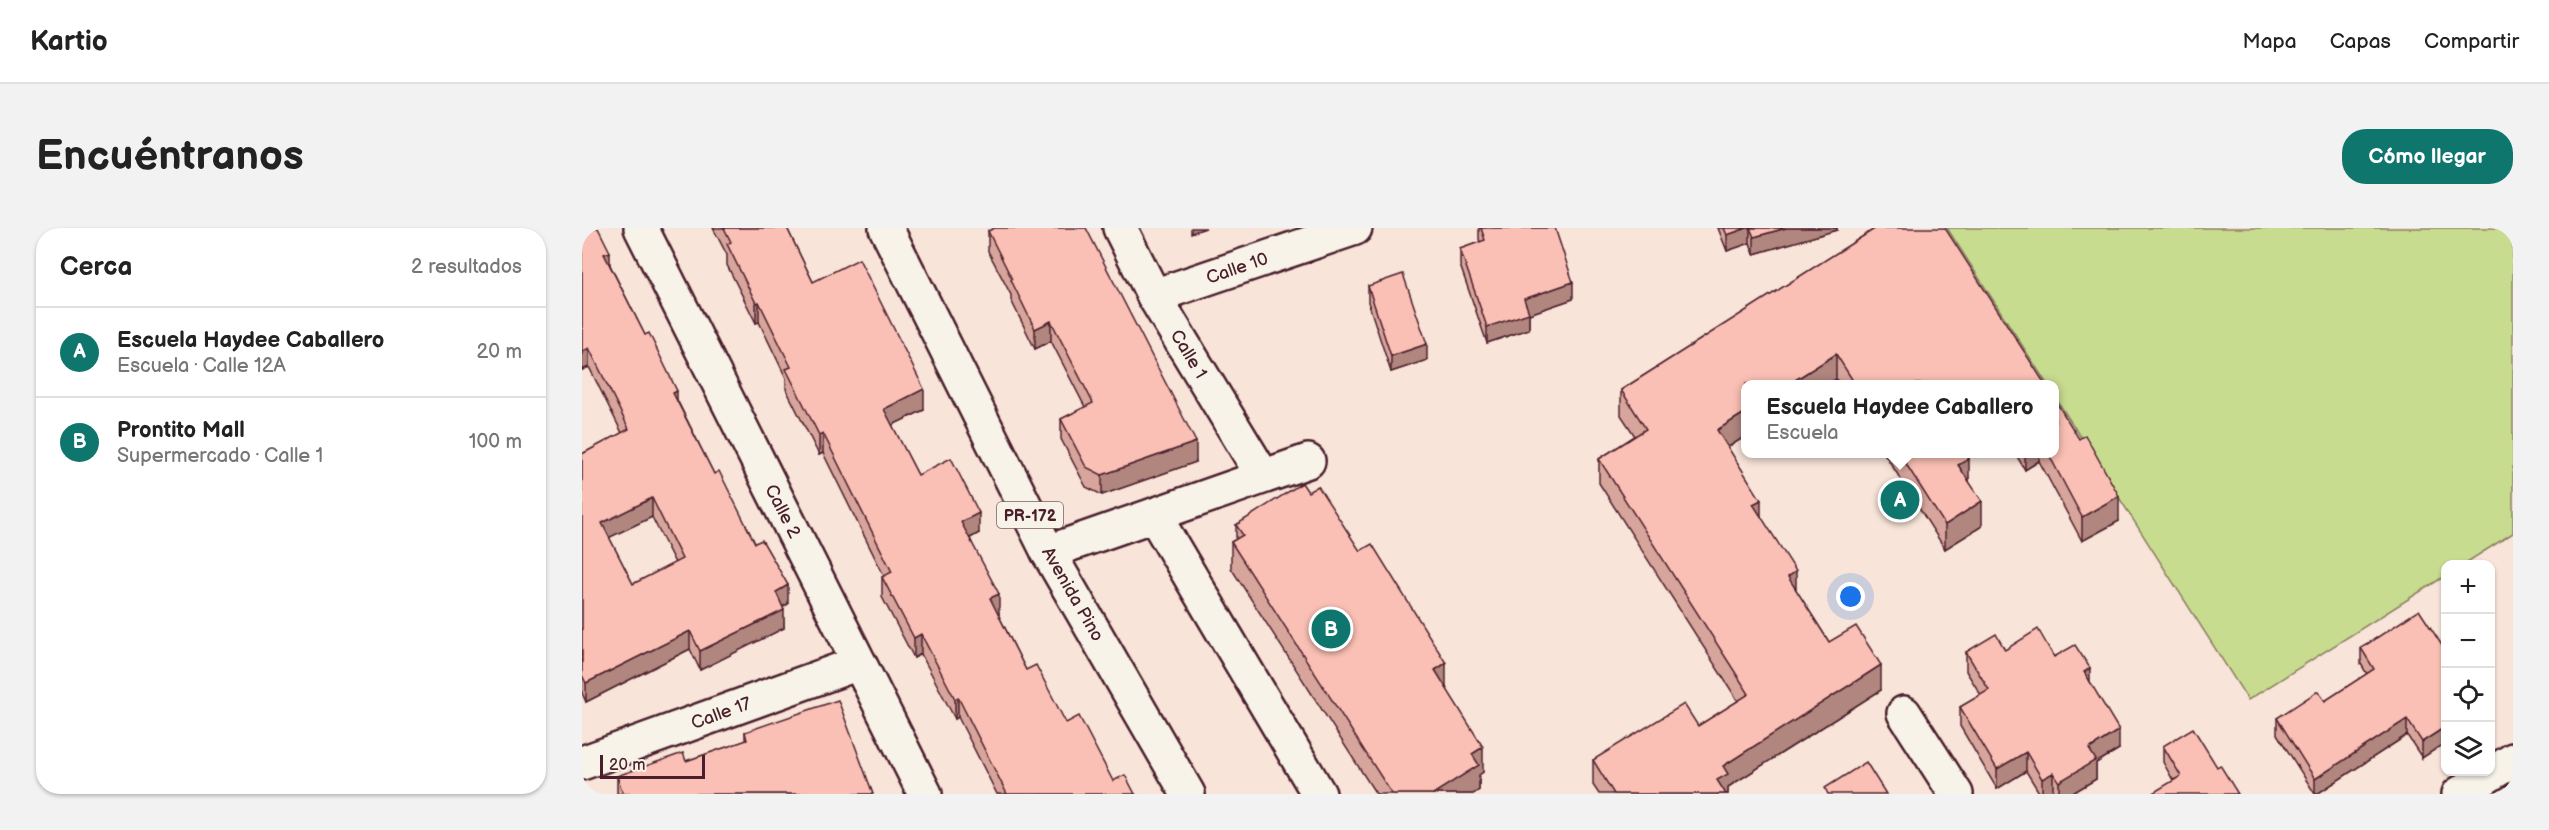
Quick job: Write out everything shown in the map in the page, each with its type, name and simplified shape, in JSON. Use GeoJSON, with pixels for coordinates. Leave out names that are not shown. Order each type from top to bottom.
{"type":"FeatureCollection","features":[{"type":"Feature","properties":{"kind":"street","name":"Calle 2"},"geometry":{"type":"LineString","coordinates":[[641,228],[925,794]]}},
{"type":"Feature","properties":{"kind":"street","name":"Avenida Pino"},"geometry":{"type":"LineString","coordinates":[[886,228],[1048,552],[1188,794]]}},
{"type":"Feature","properties":{"kind":"street","name":"Calle 1"},"geometry":{"type":"LineString","coordinates":[[1120,228],[1154,296],[1263,476]]}},
{"type":"Feature","properties":{"kind":"street","name":"Calle 10"},"geometry":{"type":"LineString","coordinates":[[1154,296],[1354,228]]}},
{"type":"Feature","properties":{"kind":"street"},"geometry":{"type":"LineString","coordinates":[[1048,552],[1308,460]]}},
{"type":"Feature","properties":{"kind":"street"},"geometry":{"type":"LineString","coordinates":[[1154,515],[1319,794]]}},
{"type":"Feature","properties":{"kind":"street","name":"Calle 17"},"geometry":{"type":"LineString","coordinates":[[582,763],[859,663]]}},
{"type":"Feature","properties":{"kind":"street"},"geometry":{"type":"LineString","coordinates":[[1904,713],[1950,784]]}},
{"type":"Feature","properties":{"kind":"street"},"geometry":{"type":"LineString","coordinates":[[2459,794],[2513,760]]}},
{"type":"Feature","properties":{"kind":"green space"},"geometry":{"type":"Polygon","coordinates":[[[1947,228],[2513,228],[2513,533],[2470,560],[2441,560],[2441,579],[2248,700],[2059,403],[2059,380],[2044,380],[1947,228]]]}},
{"type":"Feature","properties":{"kind":"building"},"geometry":{"type":"Polygon","coordinates":[[[582,228],[598,228],[610,252],[604,254],[645,335],[649,333],[677,391],[673,393],[714,474],[719,471],[755,543],[762,540],[788,585],[776,592],[784,610],[700,651],[690,631],[586,683],[582,675],[582,454],[629,429],[589,348],[582,352],[582,228]],[[652,498],[602,523],[633,584],[682,559],[652,498]]]}},
{"type":"Feature","properties":{"kind":"building"},"geometry":{"type":"Polygon","coordinates":[[[724,228],[787,228],[813,282],[859,259],[924,389],[884,409],[918,475],[951,458],[979,513],[961,522],[999,594],[990,598],[1026,670],[1036,665],[1066,723],[1079,716],[1113,781],[1125,775],[1135,794],[1007,794],[958,697],[955,699],[921,634],[914,638],[882,577],[892,572],[823,433],[819,435],[786,369],[791,367],[727,244],[731,242],[724,228]]]}},
{"type":"Feature","properties":{"kind":"building"},"geometry":{"type":"Polygon","coordinates":[[[995,228],[1086,228],[1196,442],[1102,475],[1086,467],[1061,419],[1093,403],[1051,321],[1035,329],[988,231],[995,228]]]}},
{"type":"Feature","properties":{"kind":"building"},"geometry":{"type":"Polygon","coordinates":[[[1481,228],[1555,228],[1573,282],[1524,299],[1529,313],[1487,327],[1460,249],[1485,240],[1481,228]]]}},
{"type":"Feature","properties":{"kind":"building"},"geometry":{"type":"Polygon","coordinates":[[[1724,228],[1747,228],[1727,235],[1724,228]]]}},
{"type":"Feature","properties":{"kind":"building"},"geometry":{"type":"Polygon","coordinates":[[[1750,228],[1786,228],[1754,237],[1750,228]]]}},
{"type":"Feature","properties":{"kind":"building"},"geometry":{"type":"Polygon","coordinates":[[[1876,228],[1945,228],[2042,380],[1852,380],[1836,354],[1795,380],[1741,380],[1741,415],[1717,430],[1761,500],[1753,504],[1796,571],[1788,577],[1829,642],[1856,626],[1881,665],[1723,766],[1728,774],[1717,780],[1726,794],[1614,794],[1593,760],[1684,704],[1698,726],[1749,694],[1599,459],[1646,429],[1621,390],[1876,228]]]}},
{"type":"Feature","properties":{"kind":"building"},"geometry":{"type":"Polygon","coordinates":[[[1403,274],[1427,344],[1391,356],[1368,286],[1403,274]]]}},
{"type":"Feature","properties":{"kind":"building"},"geometry":{"type":"Polygon","coordinates":[[[2059,406],[2079,439],[2085,435],[2119,496],[2082,517],[2051,458],[2059,458],[2059,406]]]}},
{"type":"Feature","properties":{"kind":"building"},"geometry":{"type":"Polygon","coordinates":[[[1902,458],[1969,459],[1958,465],[1982,501],[1945,525],[1902,458]]]}},
{"type":"Feature","properties":{"kind":"building"},"geometry":{"type":"Polygon","coordinates":[[[1302,483],[1308,492],[1318,486],[1360,551],[1372,544],[1446,663],[1435,670],[1483,747],[1472,754],[1479,765],[1433,794],[1392,794],[1231,542],[1243,535],[1236,525],[1302,483]]]}},
{"type":"Feature","properties":{"kind":"building"},"geometry":{"type":"Polygon","coordinates":[[[2419,610],[2441,644],[2441,730],[2422,742],[2407,719],[2315,779],[2277,718],[2318,691],[2325,701],[2374,669],[2361,648],[2419,610]]]}},
{"type":"Feature","properties":{"kind":"building"},"geometry":{"type":"Polygon","coordinates":[[[2038,629],[2054,657],[2075,645],[2090,668],[2084,672],[2119,730],[2089,749],[2096,760],[2059,782],[2053,773],[2042,779],[2026,752],[1997,769],[1960,707],[1989,690],[1966,652],[1996,634],[2005,650],[2038,629]]]}},
{"type":"Feature","properties":{"kind":"building"},"geometry":{"type":"Polygon","coordinates":[[[838,700],[873,794],[623,794],[617,776],[683,753],[686,761],[747,740],[745,732],[838,700]]]}},
{"type":"Feature","properties":{"kind":"building"},"geometry":{"type":"Polygon","coordinates":[[[2193,728],[2217,767],[2220,765],[2238,794],[2151,794],[2181,776],[2163,746],[2193,728]]]}},
{"type":"Feature","properties":{"kind":"building"},"geometry":{"type":"Polygon","coordinates":[[[1866,762],[1886,794],[1828,794],[1825,788],[1866,762]]]}},
{"type":"Feature","properties":{"kind":"place","name":"Escuela Haydee Caballero"},"geometry":{"type":"Point","coordinates":[1900,500]}},
{"type":"Feature","properties":{"kind":"place","name":"Prontito Mall"},"geometry":{"type":"Point","coordinates":[1331,629]}}]}
